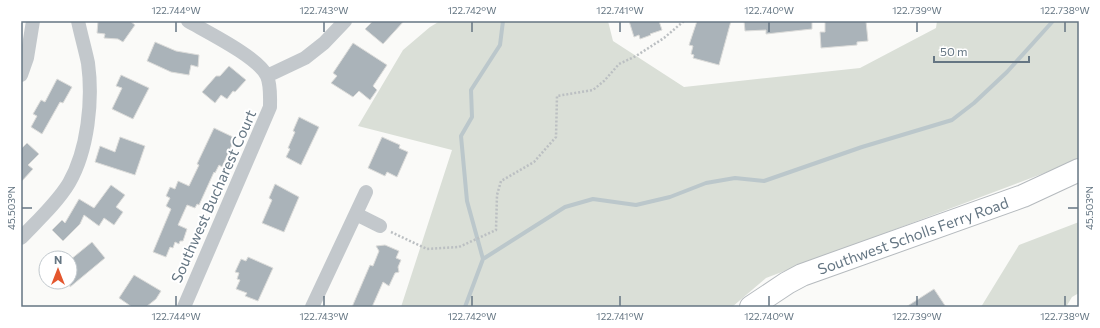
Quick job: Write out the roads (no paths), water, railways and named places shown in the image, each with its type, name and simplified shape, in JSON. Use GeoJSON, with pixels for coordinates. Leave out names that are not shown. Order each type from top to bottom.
{"type":"FeatureCollection","features":[{"type":"Feature","properties":{"kind":"main road","name":"Southwest Scholls Ferry Road"},"geometry":{"type":"LineString","coordinates":[[751,307],[802,275],[1023,196],[1079,170]]}},
{"type":"Feature","properties":{"kind":"street"},"geometry":{"type":"LineString","coordinates":[[21,75],[27,58],[33,21]]}},
{"type":"Feature","properties":{"kind":"street"},"geometry":{"type":"LineString","coordinates":[[21,238],[61,195],[75,171],[83,146],[88,116],[89,82],[88,63],[78,21]]}},
{"type":"Feature","properties":{"kind":"street"},"geometry":{"type":"LineString","coordinates":[[188,21],[247,56],[258,64],[267,76],[305,58],[324,43],[345,21]]}},
{"type":"Feature","properties":{"kind":"street","name":"Southwest Bucharest Court"},"geometry":{"type":"LineString","coordinates":[[184,307],[270,107],[270,93],[267,76]]}},
{"type":"Feature","properties":{"kind":"street"},"geometry":{"type":"LineString","coordinates":[[312,307],[366,192]]}},
{"type":"Feature","properties":{"kind":"street"},"geometry":{"type":"LineString","coordinates":[[356,214],[380,226]]}},
{"type":"Feature","properties":{"kind":"waterway"},"geometry":{"type":"LineString","coordinates":[[465,307],[483,259],[467,201],[461,136],[472,117],[471,90],[500,45],[503,21]]}},
{"type":"Feature","properties":{"kind":"waterway"},"geometry":{"type":"LineString","coordinates":[[483,259],[565,207],[593,199],[636,205],[670,197],[706,183],[735,178],[764,181],[862,147],[952,120],[974,103],[1007,72],[1053,21]]}}]}
